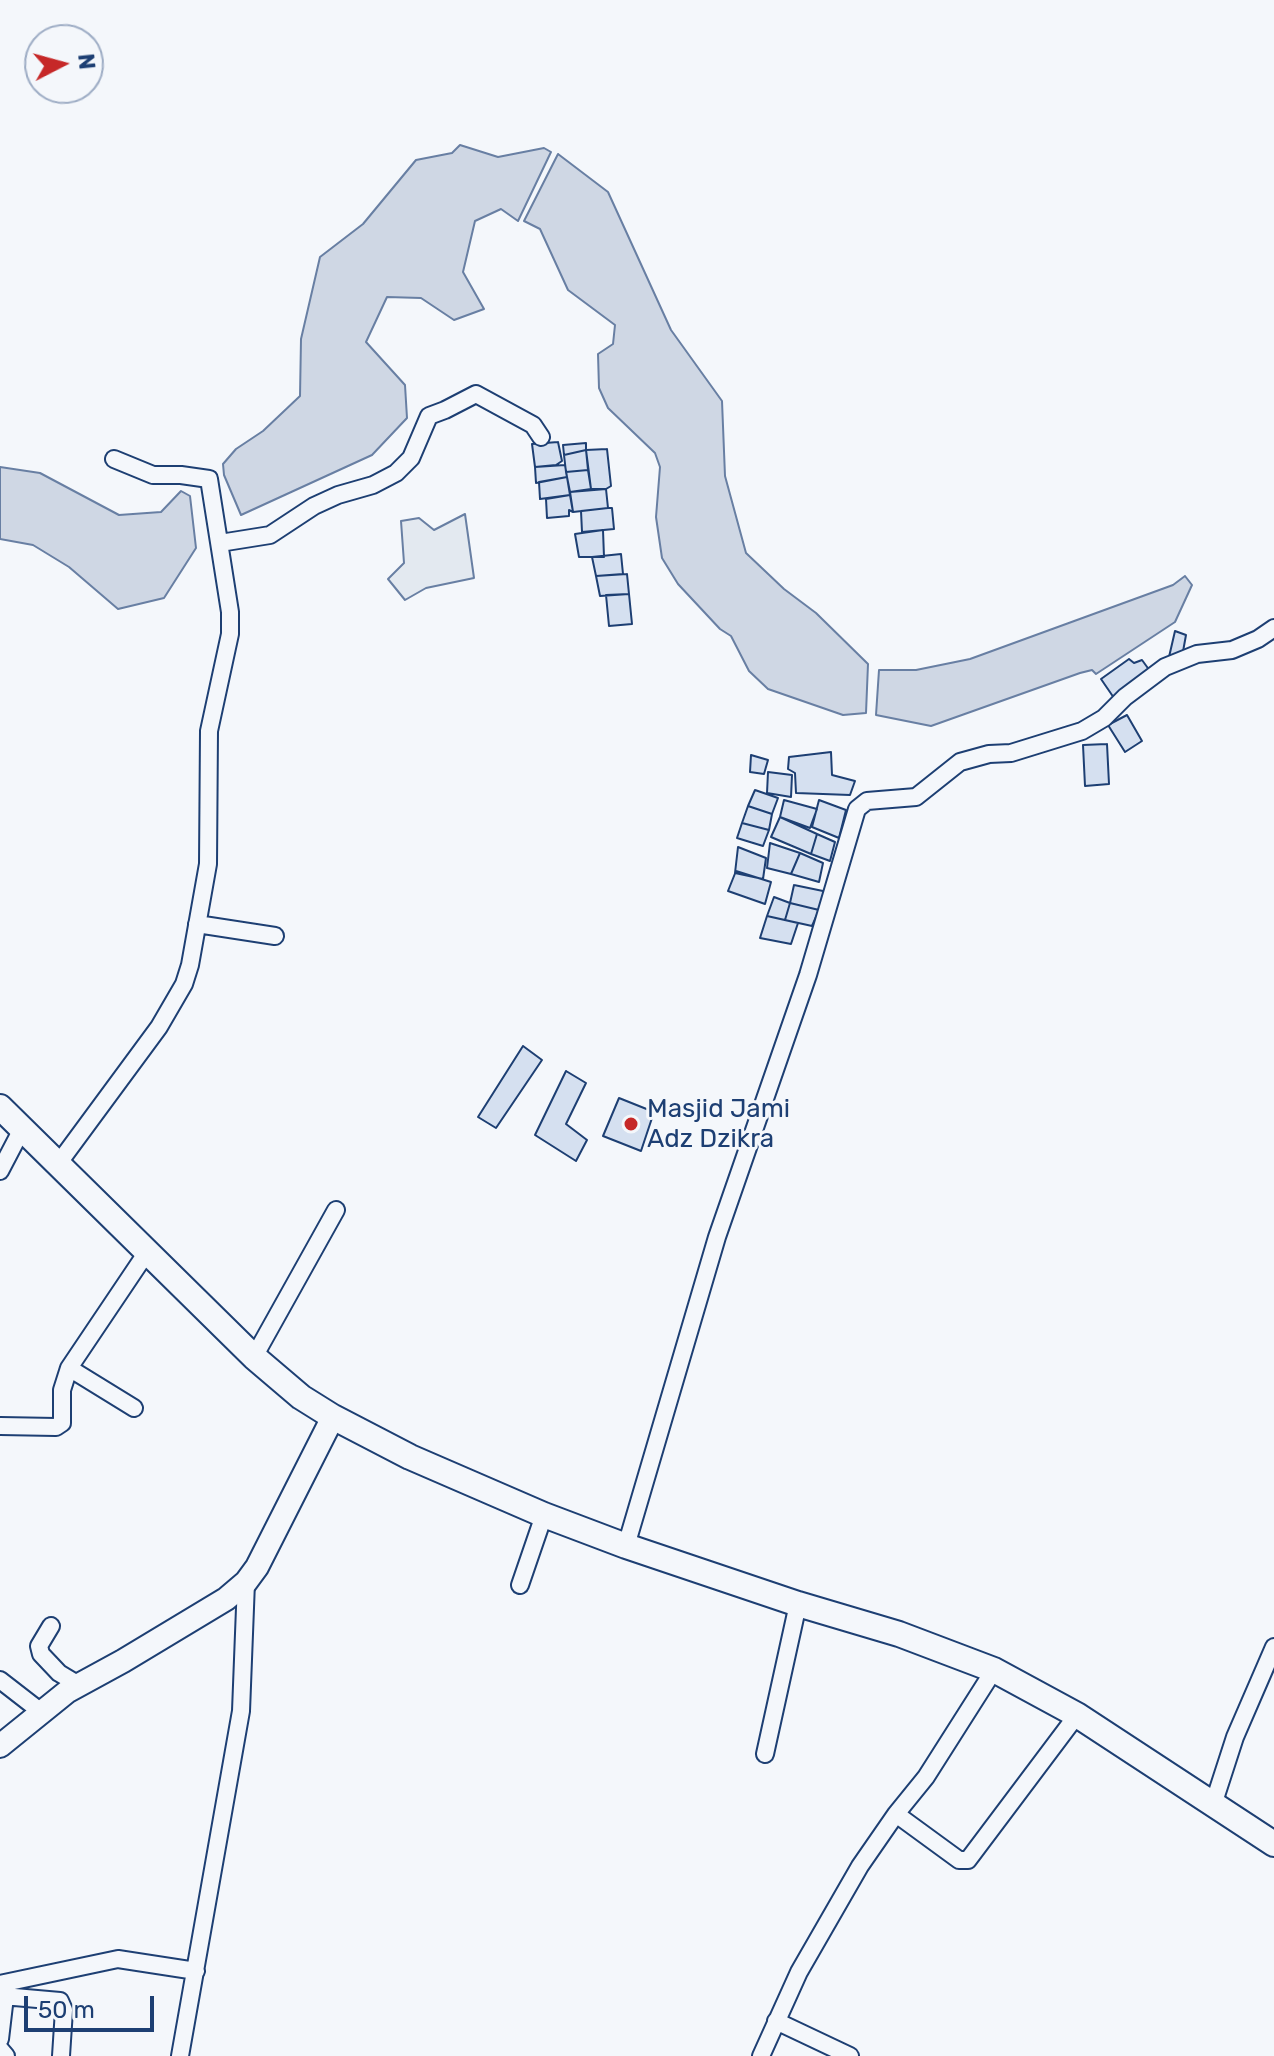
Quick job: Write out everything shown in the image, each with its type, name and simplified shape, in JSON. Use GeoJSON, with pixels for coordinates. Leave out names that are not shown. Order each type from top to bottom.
{"type":"FeatureCollection","features":[{"type":"Feature","properties":{"kind":"main road"},"geometry":{"type":"LineString","coordinates":[[0,1107],[254,1357],[301,1397],[333,1417],[410,1457],[544,1515],[798,1604],[899,1634],[994,1670],[1077,1715],[1274,1844]]}},
{"type":"Feature","properties":{"kind":"street"},"geometry":{"type":"LineString","coordinates":[[219,536],[270,535],[314,506],[373,485],[396,473],[411,458],[429,416],[476,394],[533,425],[541,437]]}},
{"type":"Feature","properties":{"kind":"street"},"geometry":{"type":"LineString","coordinates":[[58,1164],[118,1085],[177,998],[190,965],[209,850],[208,743],[230,634],[230,612],[209,479],[153,475],[114,459]]}},
{"type":"Feature","properties":{"kind":"street"},"geometry":{"type":"LineString","coordinates":[[626,1546],[717,1237],[808,975],[857,809],[867,801],[916,797],[960,762],[989,754],[1011,753],[1082,731],[1104,718],[1125,697],[1165,667],[1197,654],[1232,650],[1274,628]]}},
{"type":"Feature","properties":{"kind":"street"},"geometry":{"type":"LineString","coordinates":[[197,924],[275,936]]}},
{"type":"Feature","properties":{"kind":"street"},"geometry":{"type":"LineString","coordinates":[[0,1171],[22,1129]]}},
{"type":"Feature","properties":{"kind":"street"},"geometry":{"type":"LineString","coordinates":[[254,1357],[336,1210]]}},
{"type":"Feature","properties":{"kind":"street"},"geometry":{"type":"LineString","coordinates":[[0,1426],[56,1427],[62,1423],[62,1390],[69,1368],[147,1252]]}},
{"type":"Feature","properties":{"kind":"street"},"geometry":{"type":"LineString","coordinates":[[69,1368],[134,1408]]}},
{"type":"Feature","properties":{"kind":"street"},"geometry":{"type":"LineString","coordinates":[[0,1746],[40,1711],[79,1685],[226,1599],[246,1582],[257,1567],[333,1417]]}},
{"type":"Feature","properties":{"kind":"street"},"geometry":{"type":"LineString","coordinates":[[520,1585],[544,1515]]}},
{"type":"Feature","properties":{"kind":"street"},"geometry":{"type":"LineString","coordinates":[[180,2056],[241,1711],[246,1582]]}},
{"type":"Feature","properties":{"kind":"street"},"geometry":{"type":"LineString","coordinates":[[765,1754],[798,1604]]}},
{"type":"Feature","properties":{"kind":"street"},"geometry":{"type":"LineString","coordinates":[[51,1626],[39,1646],[41,1654],[59,1673],[79,1685]]}},
{"type":"Feature","properties":{"kind":"street"},"geometry":{"type":"LineString","coordinates":[[1213,1805],[1235,1737],[1274,1647]]}},
{"type":"Feature","properties":{"kind":"street"},"geometry":{"type":"LineString","coordinates":[[761,2056],[799,1972],[837,1906],[896,1814],[926,1777],[994,1670]]}},
{"type":"Feature","properties":{"kind":"street"},"geometry":{"type":"LineString","coordinates":[[0,1680],[40,1711]]}},
{"type":"Feature","properties":{"kind":"street"},"geometry":{"type":"LineString","coordinates":[[896,1814],[959,1860],[968,1860],[1077,1715]]}},
{"type":"Feature","properties":{"kind":"street"},"geometry":{"type":"LineString","coordinates":[[1,1988],[118,1959],[196,1971]]}},
{"type":"Feature","properties":{"kind":"street"},"geometry":{"type":"LineString","coordinates":[[0,2039],[1,1988]]}},
{"type":"Feature","properties":{"kind":"street"},"geometry":{"type":"LineString","coordinates":[[1,1988],[60,2001],[64,2010],[61,2056]]}},
{"type":"Feature","properties":{"kind":"street"},"geometry":{"type":"LineString","coordinates":[[776,2021],[850,2056]]}},
{"type":"Feature","properties":{"kind":"street"},"geometry":{"type":"LineString","coordinates":[[0,2049],[6,2056]]}},
{"type":"Feature","properties":{"kind":"shaded area"},"geometry":{"type":"Polygon","coordinates":[[[460,145],[498,157],[544,148],[551,152],[518,221],[501,209],[475,221],[463,272],[484,309],[454,320],[421,298],[387,297],[366,342],[405,385],[407,418],[372,455],[241,515],[224,475],[223,464],[236,449],[263,431],[300,396],[301,339],[320,257],[363,224],[416,160],[452,153],[460,145]]]}},
{"type":"Feature","properties":{"kind":"shaded area"},"geometry":{"type":"Polygon","coordinates":[[[558,154],[608,192],[671,330],[722,401],[725,476],[746,553],[784,589],[816,613],[868,664],[866,713],[843,715],[768,689],[749,671],[731,636],[720,629],[678,584],[662,558],[656,517],[660,467],[655,453],[608,408],[599,388],[598,354],[613,344],[615,325],[568,290],[540,229],[524,221],[558,154]]]}},
{"type":"Feature","properties":{"kind":"shaded area"},"geometry":{"type":"Polygon","coordinates":[[[0,467],[40,473],[119,515],[161,512],[181,491],[190,496],[196,548],[164,598],[118,609],[69,567],[33,545],[0,539],[0,467]]]}},
{"type":"Feature","properties":{"kind":"shaded area"},"geometry":{"type":"Polygon","coordinates":[[[465,514],[474,578],[426,588],[405,600],[388,579],[404,563],[401,521],[419,518],[434,530],[465,514]]]}},
{"type":"Feature","properties":{"kind":"shaded area"},"geometry":{"type":"Polygon","coordinates":[[[1185,576],[1192,585],[1175,622],[1096,674],[1092,670],[1080,673],[931,726],[876,715],[879,670],[916,670],[970,659],[1173,585],[1185,576]]]}},
{"type":"Feature","properties":{"kind":"building"},"geometry":{"type":"Polygon","coordinates":[[[558,442],[562,461],[556,465],[535,467],[532,444],[558,442]]]}},
{"type":"Feature","properties":{"kind":"building"},"geometry":{"type":"Polygon","coordinates":[[[586,443],[586,450],[564,455],[563,445],[586,443]]]}},
{"type":"Feature","properties":{"kind":"building"},"geometry":{"type":"Polygon","coordinates":[[[607,449],[611,486],[591,489],[586,450],[607,449]]]}},
{"type":"Feature","properties":{"kind":"building"},"geometry":{"type":"Polygon","coordinates":[[[586,450],[588,470],[566,472],[564,455],[586,450]]]}},
{"type":"Feature","properties":{"kind":"building"},"geometry":{"type":"Polygon","coordinates":[[[565,465],[567,477],[536,483],[535,467],[565,465]]]}},
{"type":"Feature","properties":{"kind":"building"},"geometry":{"type":"Polygon","coordinates":[[[588,470],[591,489],[570,492],[566,472],[588,470]]]}},
{"type":"Feature","properties":{"kind":"building"},"geometry":{"type":"Polygon","coordinates":[[[567,477],[570,495],[540,499],[539,482],[567,477]]]}},
{"type":"Feature","properties":{"kind":"building"},"geometry":{"type":"Polygon","coordinates":[[[606,489],[608,508],[573,512],[570,492],[606,489]]]}},
{"type":"Feature","properties":{"kind":"building"},"geometry":{"type":"Polygon","coordinates":[[[570,495],[573,512],[569,510],[569,516],[547,518],[546,499],[570,495]]]}},
{"type":"Feature","properties":{"kind":"building"},"geometry":{"type":"Polygon","coordinates":[[[612,508],[614,529],[582,532],[581,511],[612,508]]]}},
{"type":"Feature","properties":{"kind":"building"},"geometry":{"type":"Polygon","coordinates":[[[603,530],[604,557],[579,557],[575,534],[603,530]]]}},
{"type":"Feature","properties":{"kind":"building"},"geometry":{"type":"Polygon","coordinates":[[[621,554],[623,574],[596,576],[592,557],[621,554]]]}},
{"type":"Feature","properties":{"kind":"building"},"geometry":{"type":"Polygon","coordinates":[[[627,574],[629,594],[600,596],[596,576],[627,574]]]}},
{"type":"Feature","properties":{"kind":"building"},"geometry":{"type":"Polygon","coordinates":[[[629,594],[632,624],[609,626],[606,595],[629,594]]]}},
{"type":"Feature","properties":{"kind":"building"},"geometry":{"type":"Polygon","coordinates":[[[1175,631],[1186,635],[1182,657],[1169,657],[1175,631]]]}},
{"type":"Feature","properties":{"kind":"building"},"geometry":{"type":"Polygon","coordinates":[[[1129,659],[1134,663],[1142,660],[1150,671],[1114,698],[1101,679],[1129,659]]]}},
{"type":"Feature","properties":{"kind":"building"},"geometry":{"type":"Polygon","coordinates":[[[1127,715],[1142,741],[1125,752],[1108,725],[1127,715]]]}},
{"type":"Feature","properties":{"kind":"building"},"geometry":{"type":"Polygon","coordinates":[[[1107,744],[1109,784],[1085,786],[1083,745],[1107,744]]]}},
{"type":"Feature","properties":{"kind":"building"},"geometry":{"type":"Polygon","coordinates":[[[831,752],[832,775],[855,781],[850,795],[796,793],[795,773],[788,769],[789,757],[831,752]]]}},
{"type":"Feature","properties":{"kind":"building"},"geometry":{"type":"Polygon","coordinates":[[[751,755],[768,760],[764,774],[750,772],[751,755]]]}},
{"type":"Feature","properties":{"kind":"building"},"geometry":{"type":"Polygon","coordinates":[[[768,772],[792,775],[791,797],[767,793],[768,772]]]}},
{"type":"Feature","properties":{"kind":"building"},"geometry":{"type":"Polygon","coordinates":[[[755,790],[778,798],[772,814],[748,806],[755,790]]]}},
{"type":"Feature","properties":{"kind":"building"},"geometry":{"type":"Polygon","coordinates":[[[784,800],[817,809],[810,828],[780,817],[784,800]]]}},
{"type":"Feature","properties":{"kind":"building"},"geometry":{"type":"Polygon","coordinates":[[[819,800],[846,810],[839,838],[812,827],[819,800]]]}},
{"type":"Feature","properties":{"kind":"building"},"geometry":{"type":"Polygon","coordinates":[[[748,806],[772,814],[769,830],[742,823],[748,806]]]}},
{"type":"Feature","properties":{"kind":"building"},"geometry":{"type":"Polygon","coordinates":[[[780,817],[817,834],[811,854],[771,837],[780,817]]]}},
{"type":"Feature","properties":{"kind":"building"},"geometry":{"type":"Polygon","coordinates":[[[742,823],[769,830],[763,846],[737,838],[742,823]]]}},
{"type":"Feature","properties":{"kind":"building"},"geometry":{"type":"Polygon","coordinates":[[[817,834],[835,842],[830,861],[811,854],[817,834]]]}},
{"type":"Feature","properties":{"kind":"building"},"geometry":{"type":"Polygon","coordinates":[[[770,843],[800,853],[791,874],[767,868],[770,843]]]}},
{"type":"Feature","properties":{"kind":"building"},"geometry":{"type":"Polygon","coordinates":[[[738,847],[766,858],[763,879],[735,873],[738,847]]]}},
{"type":"Feature","properties":{"kind":"building"},"geometry":{"type":"Polygon","coordinates":[[[800,853],[823,863],[819,882],[791,874],[800,853]]]}},
{"type":"Feature","properties":{"kind":"building"},"geometry":{"type":"Polygon","coordinates":[[[736,871],[771,882],[765,904],[728,891],[736,871]]]}},
{"type":"Feature","properties":{"kind":"building"},"geometry":{"type":"Polygon","coordinates":[[[794,885],[823,891],[824,904],[819,910],[790,903],[794,885]]]}},
{"type":"Feature","properties":{"kind":"building"},"geometry":{"type":"Polygon","coordinates":[[[774,897],[790,903],[785,920],[767,916],[774,897]]]}},
{"type":"Feature","properties":{"kind":"building"},"geometry":{"type":"Polygon","coordinates":[[[790,903],[819,910],[812,926],[785,920],[790,903]]]}},
{"type":"Feature","properties":{"kind":"building"},"geometry":{"type":"Polygon","coordinates":[[[767,916],[798,923],[791,944],[760,938],[767,916]]]}},
{"type":"Feature","properties":{"kind":"building"},"geometry":{"type":"Polygon","coordinates":[[[523,1046],[542,1060],[496,1128],[478,1117],[523,1046]]]}},
{"type":"Feature","properties":{"kind":"building"},"geometry":{"type":"Polygon","coordinates":[[[566,1071],[586,1083],[566,1124],[587,1140],[576,1161],[535,1135],[566,1071]]]}},
{"type":"Feature","properties":{"kind":"building"},"geometry":{"type":"Polygon","coordinates":[[[619,1098],[654,1112],[641,1151],[603,1136],[619,1098]]]}},
{"type":"Feature","properties":{"kind":"place","name":"Masjid Jami Adz Dzikra"},"geometry":{"type":"Point","coordinates":[631,1124]}}]}
